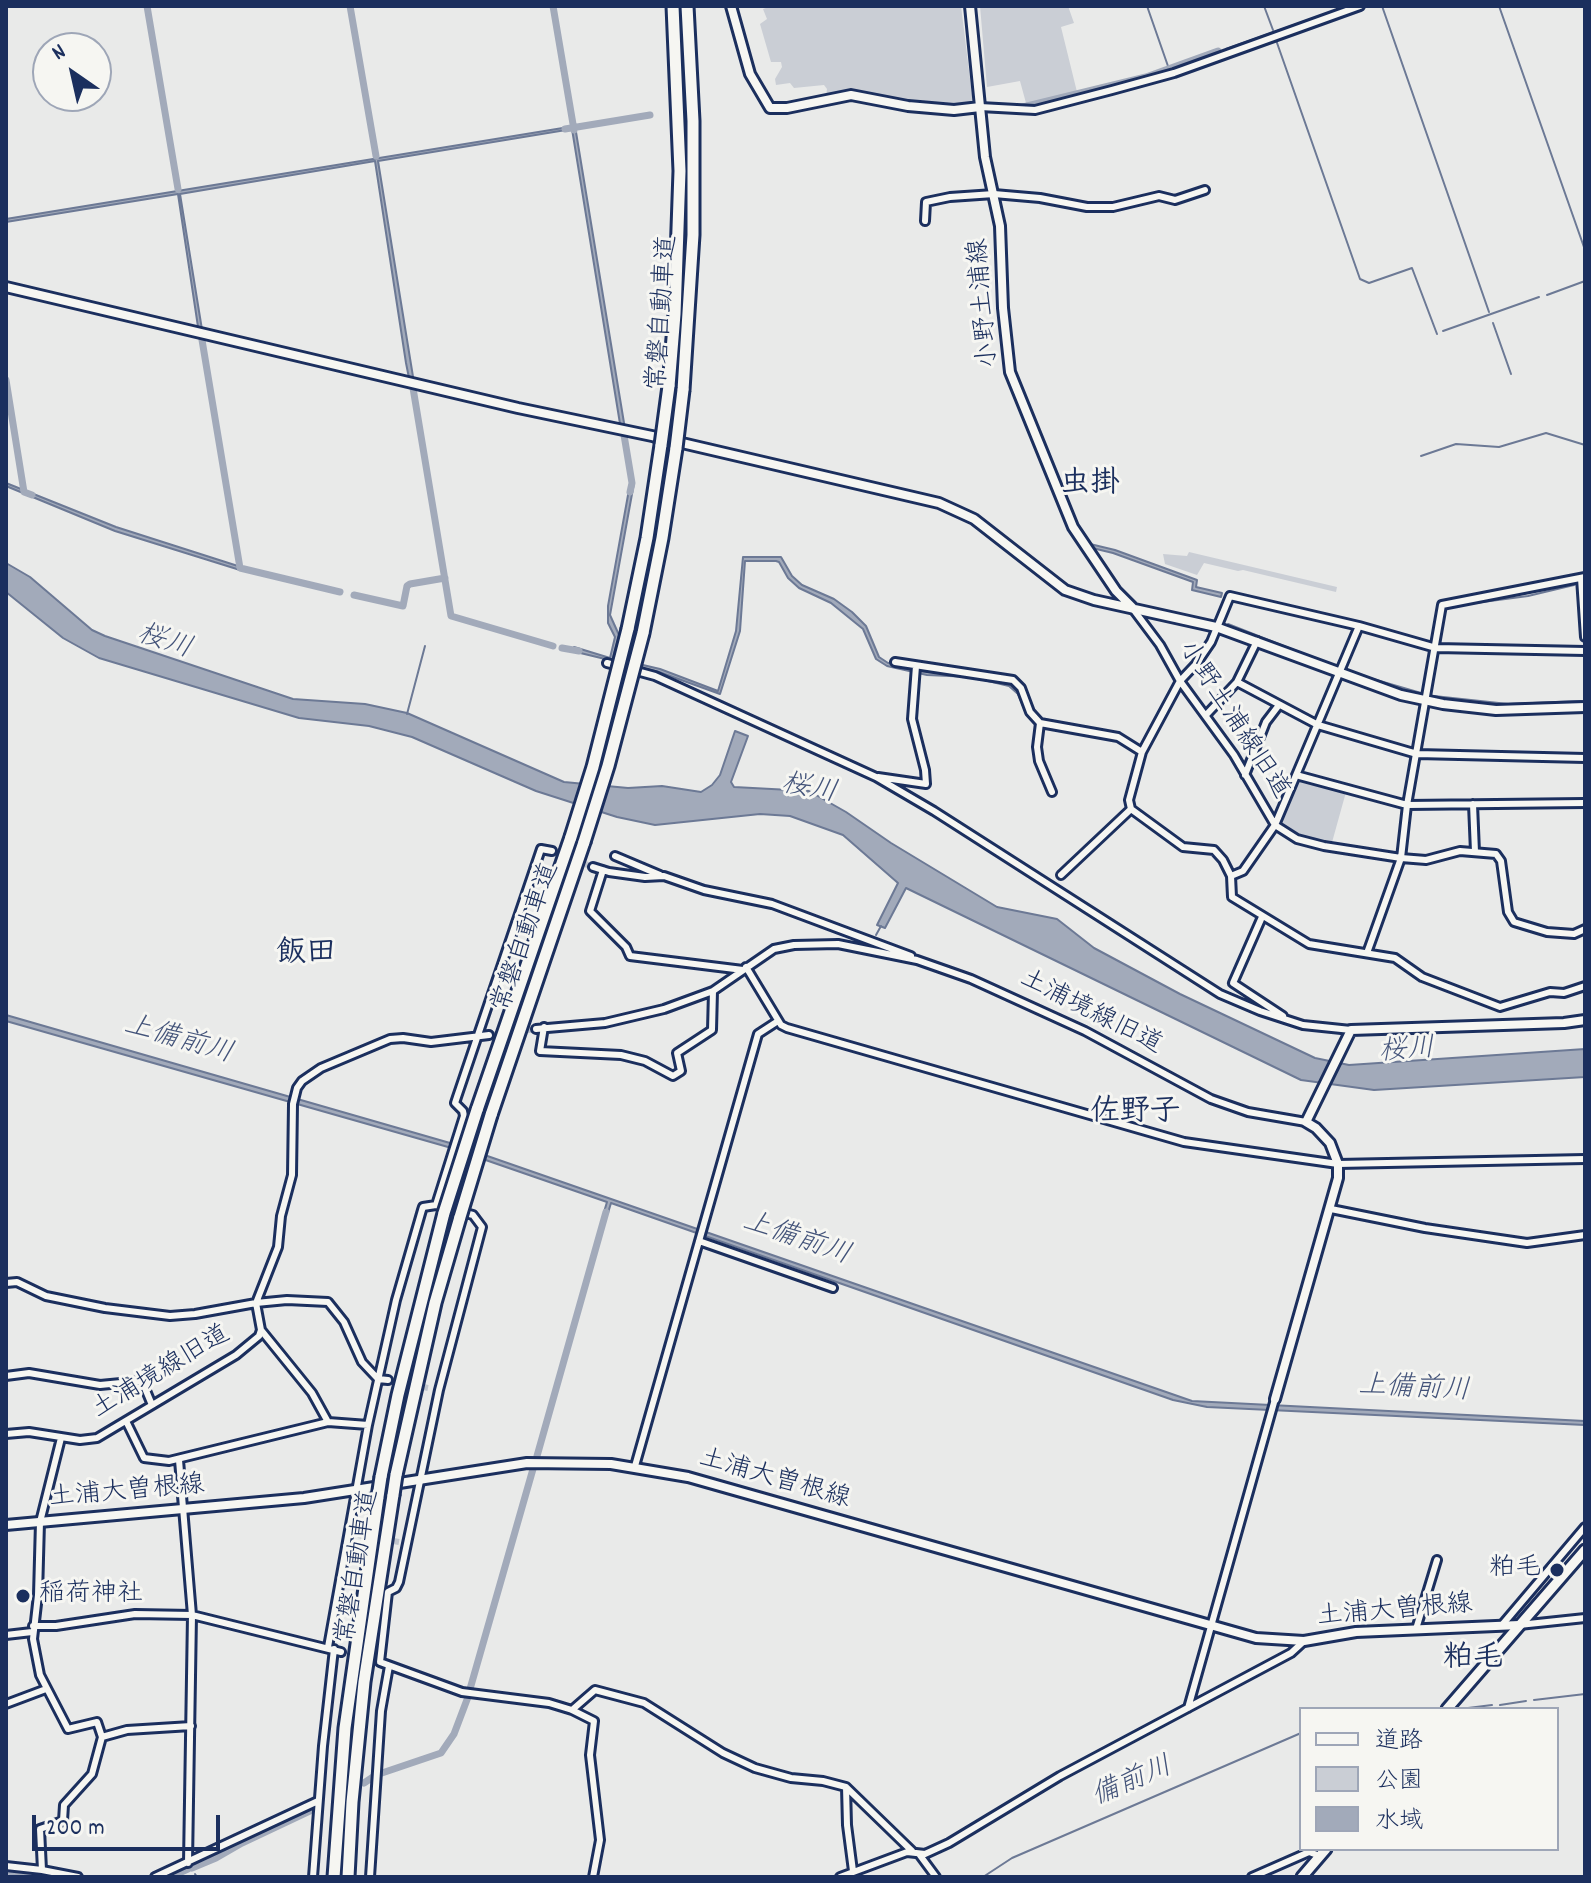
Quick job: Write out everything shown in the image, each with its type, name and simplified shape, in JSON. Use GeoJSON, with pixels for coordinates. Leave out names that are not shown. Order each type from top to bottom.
{"type":"FeatureCollection","features":[{"type":"Feature","properties":{"kind":"highway","name":"常磐自動車道"},"geometry":{"type":"LineString","coordinates":[[334,1877],[338,1803],[364,1582],[381,1477],[440,1209],[571,837],[597,752],[647,538],[669,386],[677,284],[680,171],[673,6]]}},
{"type":"Feature","properties":{"kind":"highway","name":"常磐自動車道"},"geometry":{"type":"LineString","coordinates":[[348,1877],[352,1802],[377,1586],[396,1475],[435,1303],[491,1115],[608,766],[643,633],[662,538],[676,448],[690,313],[694,195],[687,6]]}},
{"type":"Feature","properties":{"kind":"main road"},"geometry":{"type":"LineString","coordinates":[[731,6],[750,74],[770,108],[787,108],[851,95],[908,106],[954,110],[980,107]]}},
{"type":"Feature","properties":{"kind":"main road","name":"小野土浦線"},"geometry":{"type":"LineString","coordinates":[[970,6],[985,157],[1000,226],[1003,308],[1010,372],[1073,527],[1116,591],[1133,609]]}},
{"type":"Feature","properties":{"kind":"main road"},"geometry":{"type":"LineString","coordinates":[[6,287],[518,408],[939,503],[974,519],[1065,590],[1094,600],[1216,627],[1378,688],[1427,701],[1496,710],[1585,707]]}},
{"type":"Feature","properties":{"kind":"main road"},"geometry":{"type":"LineString","coordinates":[[1274,1400],[1338,1178],[1338,1164],[1330,1143],[1308,1118],[1350,1032],[1585,1020]]}},
{"type":"Feature","properties":{"kind":"main road","name":"土浦大曽根線"},"geometry":{"type":"LineString","coordinates":[[6,1525],[356,1491],[527,1463],[588,1462],[635,1466],[709,1483],[1256,1638],[1304,1641],[1356,1632],[1519,1625]]}},
{"type":"Feature","properties":{"kind":"main road"},"geometry":{"type":"LineString","coordinates":[[1449,1707],[1585,1550]]}},
{"type":"Feature","properties":{"kind":"main road"},"geometry":{"type":"LineString","coordinates":[[1302,1877],[1323,1853]]}},
{"type":"Feature","properties":{"kind":"street"},"geometry":{"type":"LineString","coordinates":[[980,107],[1035,110],[1112,90],[1174,73],[1360,6]]}},
{"type":"Feature","properties":{"kind":"street"},"geometry":{"type":"LineString","coordinates":[[925,221],[926,202],[950,197],[994,194],[1040,198],[1087,207],[1113,207],[1159,196],[1175,200],[1205,190]]}},
{"type":"Feature","properties":{"kind":"street"},"geometry":{"type":"LineString","coordinates":[[1367,953],[1401,858],[1407,805],[1442,605],[1583,578],[1585,637]]}},
{"type":"Feature","properties":{"kind":"street"},"geometry":{"type":"LineString","coordinates":[[1585,651],[1436,648],[1359,626],[1230,596],[1211,642],[1180,681],[1142,752],[1129,800],[1131,809],[1183,847],[1214,850],[1231,876],[1232,897],[1309,944],[1395,958],[1422,977],[1500,1007],[1550,992],[1564,993],[1585,986]]}},
{"type":"Feature","properties":{"kind":"street","name":"小野土浦線旧道"},"geometry":{"type":"LineString","coordinates":[[1133,609],[1160,645],[1180,681],[1207,714],[1275,825],[1297,839],[1401,858],[1426,860],[1460,851],[1475,852]]}},
{"type":"Feature","properties":{"kind":"street"},"geometry":{"type":"LineString","coordinates":[[1231,876],[1243,871],[1275,825],[1359,626]]}},
{"type":"Feature","properties":{"kind":"street"},"geometry":{"type":"LineString","coordinates":[[1207,714],[1237,682],[1257,641]]}},
{"type":"Feature","properties":{"kind":"street"},"geometry":{"type":"LineString","coordinates":[[895,662],[964,670],[1013,680],[1021,688],[1030,712],[1040,723],[1118,737],[1142,752]]}},
{"type":"Feature","properties":{"kind":"street"},"geometry":{"type":"LineString","coordinates":[[607,663],[655,676],[876,777],[1220,994],[1289,1021],[1350,1032]]}},
{"type":"Feature","properties":{"kind":"street"},"geometry":{"type":"LineString","coordinates":[[876,777],[926,784],[912,719],[916,666]]}},
{"type":"Feature","properties":{"kind":"street"},"geometry":{"type":"LineString","coordinates":[[1237,682],[1318,725],[1417,754],[1585,758]]}},
{"type":"Feature","properties":{"kind":"street"},"geometry":{"type":"LineString","coordinates":[[1245,775],[1266,722],[1279,705]]}},
{"type":"Feature","properties":{"kind":"street"},"geometry":{"type":"LineString","coordinates":[[1040,723],[1039,761],[1052,792]]}},
{"type":"Feature","properties":{"kind":"street"},"geometry":{"type":"LineString","coordinates":[[1296,775],[1407,805],[1585,803]]}},
{"type":"Feature","properties":{"kind":"street"},"geometry":{"type":"LineString","coordinates":[[1473,804],[1475,852],[1496,854],[1501,861],[1508,912],[1514,922],[1547,932],[1574,934],[1585,929]]}},
{"type":"Feature","properties":{"kind":"street"},"geometry":{"type":"LineString","coordinates":[[1061,875],[1131,809]]}},
{"type":"Feature","properties":{"kind":"street"},"geometry":{"type":"LineString","coordinates":[[440,1209],[464,1116],[455,1103],[541,849],[552,851]]}},
{"type":"Feature","properties":{"kind":"street"},"geometry":{"type":"LineString","coordinates":[[615,856],[704,890],[772,904],[840,931],[900,950],[917,960]]}},
{"type":"Feature","properties":{"kind":"street"},"geometry":{"type":"LineString","coordinates":[[593,867],[645,877],[664,876]]}},
{"type":"Feature","properties":{"kind":"street"},"geometry":{"type":"LineString","coordinates":[[603,870],[590,911],[626,947],[630,956],[744,968],[778,1021],[787,1028],[1184,1142],[1338,1164],[1585,1159]]}},
{"type":"Feature","properties":{"kind":"street"},"geometry":{"type":"LineString","coordinates":[[1262,917],[1233,983],[1289,1021]]}},
{"type":"Feature","properties":{"kind":"street","name":"土浦境線旧道"},"geometry":{"type":"LineString","coordinates":[[713,991],[712,1030],[677,1053],[681,1071],[673,1076],[645,1061],[621,1055],[540,1051],[540,1028],[605,1023],[664,1009],[713,991],[774,949],[794,945],[838,944],[917,960],[971,979],[1029,1004],[1211,1099],[1248,1112],[1308,1118]]}},
{"type":"Feature","properties":{"kind":"street"},"geometry":{"type":"LineString","coordinates":[[635,1466],[758,1034],[778,1021]]}},
{"type":"Feature","properties":{"kind":"street"},"geometry":{"type":"LineString","coordinates":[[256,1303],[278,1247],[281,1216],[292,1175],[293,1104],[302,1081],[321,1068],[390,1039],[431,1042],[489,1035]]}},
{"type":"Feature","properties":{"kind":"street"},"geometry":{"type":"LineString","coordinates":[[313,1877],[334,1650],[356,1491],[396,1300],[423,1207],[473,1215],[482,1227],[402,1543],[399,1582],[396,1588],[388,1592],[380,1662],[462,1692],[549,1703],[594,1721],[590,1755],[600,1840],[593,1877]]}},
{"type":"Feature","properties":{"kind":"street"},"geometry":{"type":"LineString","coordinates":[[1331,1209],[1425,1228],[1527,1243],[1585,1235]]}},
{"type":"Feature","properties":{"kind":"street"},"geometry":{"type":"LineString","coordinates":[[699,1239],[833,1288]]}},
{"type":"Feature","properties":{"kind":"street"},"geometry":{"type":"LineString","coordinates":[[6,1283],[17,1282],[46,1296],[163,1315],[195,1314],[287,1300],[328,1302],[344,1322],[362,1362],[378,1379],[388,1380]]}},
{"type":"Feature","properties":{"kind":"street","name":"土浦境線旧道"},"geometry":{"type":"LineString","coordinates":[[6,1434],[29,1432],[88,1440],[126,1421],[227,1362],[259,1336],[261,1330],[256,1303]]}},
{"type":"Feature","properties":{"kind":"street"},"geometry":{"type":"LineString","coordinates":[[261,1330],[312,1393],[328,1422]]}},
{"type":"Feature","properties":{"kind":"street"},"geometry":{"type":"LineString","coordinates":[[6,1376],[29,1373],[100,1385],[142,1381],[152,1405]]}},
{"type":"Feature","properties":{"kind":"street"},"geometry":{"type":"LineString","coordinates":[[428,1388],[439,1390]]}},
{"type":"Feature","properties":{"kind":"street"},"geometry":{"type":"LineString","coordinates":[[1188,1708],[1274,1400]]}},
{"type":"Feature","properties":{"kind":"street"},"geometry":{"type":"LineString","coordinates":[[126,1421],[144,1458],[179,1460],[328,1422],[368,1425]]}},
{"type":"Feature","properties":{"kind":"street"},"geometry":{"type":"LineString","coordinates":[[42,1870],[40,1829],[63,1821],[64,1805],[92,1774],[102,1737],[97,1722],[68,1729],[40,1675],[33,1629],[38,1595],[40,1522],[61,1438]]}},
{"type":"Feature","properties":{"kind":"street"},"geometry":{"type":"LineString","coordinates":[[179,1460],[192,1615],[188,1863]]}},
{"type":"Feature","properties":{"kind":"street"},"geometry":{"type":"LineString","coordinates":[[1502,1625],[1585,1527]]}},
{"type":"Feature","properties":{"kind":"street"},"geometry":{"type":"LineString","coordinates":[[349,1534],[358,1535]]}},
{"type":"Feature","properties":{"kind":"street"},"geometry":{"type":"LineString","coordinates":[[1416,1629],[1437,1560]]}},
{"type":"Feature","properties":{"kind":"street"},"geometry":{"type":"LineString","coordinates":[[6,1635],[135,1614],[192,1615],[334,1650]]}},
{"type":"Feature","properties":{"kind":"street"},"geometry":{"type":"LineString","coordinates":[[1519,1625],[1585,1618]]}},
{"type":"Feature","properties":{"kind":"street"},"geometry":{"type":"LineString","coordinates":[[840,1877],[907,1852],[931,1852],[949,1843],[1060,1776],[1291,1653],[1304,1641]]}},
{"type":"Feature","properties":{"kind":"street"},"geometry":{"type":"LineString","coordinates":[[370,1877],[381,1711],[389,1666]]}},
{"type":"Feature","properties":{"kind":"street"},"geometry":{"type":"LineString","coordinates":[[6,1704],[46,1689]]}},
{"type":"Feature","properties":{"kind":"street"},"geometry":{"type":"LineString","coordinates":[[572,1710],[595,1690],[644,1703],[723,1753],[755,1768],[791,1778],[846,1787],[905,1847],[916,1853],[936,1877]]}},
{"type":"Feature","properties":{"kind":"street"},"geometry":{"type":"LineString","coordinates":[[102,1737],[127,1730],[191,1726]]}},
{"type":"Feature","properties":{"kind":"street"},"geometry":{"type":"LineString","coordinates":[[846,1787],[853,1871]]}},
{"type":"Feature","properties":{"kind":"street"},"geometry":{"type":"LineString","coordinates":[[155,1877],[319,1801]]}},
{"type":"Feature","properties":{"kind":"street"},"geometry":{"type":"LineString","coordinates":[[1252,1877],[1309,1852],[1323,1853]]}},
{"type":"Feature","properties":{"kind":"street"},"geometry":{"type":"LineString","coordinates":[[6,1866],[78,1877]]}},
{"type":"Feature","properties":{"kind":"green space"},"geometry":{"type":"Polygon","coordinates":[[[771,6],[961,6],[973,103],[954,107],[915,104],[843,91],[826,96],[824,85],[794,88],[790,83],[776,85],[781,62],[771,62],[760,24],[767,19],[763,9],[771,6]]]}},
{"type":"Feature","properties":{"kind":"green space"},"geometry":{"type":"Polygon","coordinates":[[[980,6],[1068,6],[1074,23],[1061,27],[1077,92],[1026,103],[1020,81],[987,87],[980,6]]]}},
{"type":"Feature","properties":{"kind":"green space"},"geometry":{"type":"Polygon","coordinates":[[[1189,552],[1337,587],[1336,592],[1204,563],[1197,575],[1165,564],[1163,554],[1187,556],[1189,552]]]}},
{"type":"Feature","properties":{"kind":"green space"},"geometry":{"type":"Polygon","coordinates":[[[1297,777],[1346,792],[1331,846],[1298,837],[1277,824],[1297,777]]]}},
{"type":"Feature","properties":{"kind":"water"},"geometry":{"type":"Polygon","coordinates":[[[575,126],[626,435],[622,436],[572,129],[378,161],[415,389],[411,388],[406,363],[375,161],[180,194],[204,342],[200,340],[178,194],[6,222],[6,219],[575,126]]]}},
{"type":"Feature","properties":{"kind":"water"},"geometry":{"type":"Polygon","coordinates":[[[6,483],[116,527],[241,567],[240,570],[115,531],[6,486],[6,483]]]}},
{"type":"Feature","properties":{"kind":"water"},"geometry":{"type":"Polygon","coordinates":[[[634,483],[610,615],[619,635],[613,658],[660,669],[718,691],[736,631],[743,557],[781,557],[792,576],[802,585],[834,599],[852,612],[866,626],[879,657],[888,663],[1010,681],[1021,690],[1026,713],[1018,694],[1009,686],[971,677],[927,675],[887,666],[876,659],[863,629],[831,603],[799,588],[776,561],[745,561],[740,631],[720,694],[659,672],[572,651],[574,647],[610,658],[615,637],[608,623],[608,606],[630,484],[634,483]]]}},
{"type":"Feature","properties":{"kind":"water"},"geometry":{"type":"Polygon","coordinates":[[[1090,544],[1197,580],[1196,587],[1222,593],[1221,597],[1192,590],[1193,582],[1088,547],[1090,544]]]}},
{"type":"Feature","properties":{"kind":"water","name":"桜川"},"geometry":{"type":"Polygon","coordinates":[[[6,563],[30,577],[92,630],[105,636],[293,699],[365,704],[407,713],[564,782],[628,788],[662,786],[701,792],[720,775],[735,731],[748,736],[731,782],[734,787],[809,791],[997,907],[1057,919],[1094,948],[1180,994],[1315,1058],[1349,1065],[1585,1049],[1585,1077],[1374,1090],[1301,1080],[906,888],[885,928],[877,925],[898,883],[843,835],[790,816],[760,814],[655,825],[617,817],[536,791],[412,737],[369,726],[299,718],[99,658],[63,638],[6,592],[6,563]]]}},
{"type":"Feature","properties":{"kind":"water"},"geometry":{"type":"Polygon","coordinates":[[[6,1015],[450,1143],[1192,1401],[1585,1421],[1585,1425],[1207,1407],[1173,1400],[611,1203],[608,1213],[604,1212],[607,1202],[448,1147],[6,1021],[6,1015]]]}},
{"type":"Feature","properties":{"kind":"waterway"},"geometry":{"type":"LineString","coordinates":[[147,6],[178,189]]}},
{"type":"Feature","properties":{"kind":"waterway"},"geometry":{"type":"LineString","coordinates":[[350,6],[376,156]]}},
{"type":"Feature","properties":{"kind":"waterway"},"geometry":{"type":"LineString","coordinates":[[553,6],[574,130]]}},
{"type":"Feature","properties":{"kind":"waterway"},"geometry":{"type":"LineString","coordinates":[[1147,6],[1169,69]]}},
{"type":"Feature","properties":{"kind":"waterway"},"geometry":{"type":"LineString","coordinates":[[1264,6],[1273,30]]}},
{"type":"Feature","properties":{"kind":"waterway"},"geometry":{"type":"LineString","coordinates":[[1226,49],[1348,6]]}},
{"type":"Feature","properties":{"kind":"waterway"},"geometry":{"type":"LineString","coordinates":[[1382,6],[1489,312]]}},
{"type":"Feature","properties":{"kind":"waterway"},"geometry":{"type":"LineString","coordinates":[[1499,6],[1585,250]]}},
{"type":"Feature","properties":{"kind":"waterway"},"geometry":{"type":"LineString","coordinates":[[1276,40],[1360,279],[1369,283],[1412,268],[1437,334]]}},
{"type":"Feature","properties":{"kind":"waterway"},"geometry":{"type":"LineString","coordinates":[[1023,107],[1146,77],[1218,51]]}},
{"type":"Feature","properties":{"kind":"waterway"},"geometry":{"type":"LineString","coordinates":[[565,129],[650,115]]}},
{"type":"Feature","properties":{"kind":"waterway"},"geometry":{"type":"LineString","coordinates":[[1547,295],[1585,281]]}},
{"type":"Feature","properties":{"kind":"waterway"},"geometry":{"type":"LineString","coordinates":[[1443,331],[1539,297]]}},
{"type":"Feature","properties":{"kind":"waterway"},"geometry":{"type":"LineString","coordinates":[[1493,323],[1511,374]]}},
{"type":"Feature","properties":{"kind":"waterway"},"geometry":{"type":"LineString","coordinates":[[202,340],[240,568],[340,592]]}},
{"type":"Feature","properties":{"kind":"waterway"},"geometry":{"type":"LineString","coordinates":[[6,380],[24,492],[32,495]]}},
{"type":"Feature","properties":{"kind":"waterway"},"geometry":{"type":"LineString","coordinates":[[413,388],[451,616],[553,646]]}},
{"type":"Feature","properties":{"kind":"waterway"},"geometry":{"type":"LineString","coordinates":[[1421,456],[1456,444],[1499,447],[1546,433],[1585,445]]}},
{"type":"Feature","properties":{"kind":"waterway"},"geometry":{"type":"LineString","coordinates":[[624,435],[632,483],[630,492]]}},
{"type":"Feature","properties":{"kind":"waterway"},"geometry":{"type":"LineString","coordinates":[[354,595],[403,606],[407,586],[445,578]]}},
{"type":"Feature","properties":{"kind":"waterway"},"geometry":{"type":"LineString","coordinates":[[1445,607],[1528,596],[1574,585]]}},
{"type":"Feature","properties":{"kind":"waterway"},"geometry":{"type":"LineString","coordinates":[[1228,624],[1337,667]]}},
{"type":"Feature","properties":{"kind":"waterway"},"geometry":{"type":"LineString","coordinates":[[407,714],[425,646]]}},
{"type":"Feature","properties":{"kind":"waterway"},"geometry":{"type":"LineString","coordinates":[[562,648],[579,651]]}},
{"type":"Feature","properties":{"kind":"waterway"},"geometry":{"type":"LineString","coordinates":[[1349,672],[1421,693]]}},
{"type":"Feature","properties":{"kind":"waterway"},"geometry":{"type":"LineString","coordinates":[[1434,696],[1508,704],[1581,701]]}},
{"type":"Feature","properties":{"kind":"waterway"},"geometry":{"type":"LineString","coordinates":[[876,935],[881,926]]}},
{"type":"Feature","properties":{"kind":"waterway"},"geometry":{"type":"LineString","coordinates":[[537,1456],[606,1212]]}},
{"type":"Feature","properties":{"kind":"waterway"},"geometry":{"type":"LineString","coordinates":[[470,1689],[533,1469]]}},
{"type":"Feature","properties":{"kind":"waterway","name":"備前川"},"geometry":{"type":"LineString","coordinates":[[1534,1700],[1585,1694]]}},
{"type":"Feature","properties":{"kind":"waterway"},"geometry":{"type":"LineString","coordinates":[[379,1774],[441,1753],[454,1734],[468,1697]]}},
{"type":"Feature","properties":{"kind":"waterway","name":"備前川"},"geometry":{"type":"LineString","coordinates":[[1500,1705],[1526,1701]]}},
{"type":"Feature","properties":{"kind":"waterway","name":"備前川"},"geometry":{"type":"LineString","coordinates":[[1476,1707],[1492,1705]]}},
{"type":"Feature","properties":{"kind":"waterway","name":"備前川"},"geometry":{"type":"LineString","coordinates":[[983,1877],[1012,1858],[1299,1734]]}},
{"type":"Feature","properties":{"kind":"waterway"},"geometry":{"type":"LineString","coordinates":[[364,1783],[373,1777]]}},
{"type":"Feature","properties":{"kind":"waterway"},"geometry":{"type":"LineString","coordinates":[[192,1868],[314,1809]]}},
{"type":"Feature","properties":{"kind":"waterway"},"geometry":{"type":"LineString","coordinates":[[170,1877],[188,1869]]}},
{"type":"Feature","properties":{"kind":"waterway"},"geometry":{"type":"LineString","coordinates":[[6,1871],[62,1877]]}},
{"type":"Feature","properties":{"kind":"waterway"},"geometry":{"type":"LineString","coordinates":[[24,1872],[24,1877]]}},
{"type":"Feature","properties":{"kind":"tunnel"},"geometry":{"type":"LineString","coordinates":[[552,851],[593,867]]}},
{"type":"Feature","properties":{"kind":"tunnel"},"geometry":{"type":"LineString","coordinates":[[489,1035],[536,1029]]}},
{"type":"Feature","properties":{"kind":"tunnel"},"geometry":{"type":"LineString","coordinates":[[388,1380],[428,1388]]}},
{"type":"Feature","properties":{"kind":"tunnel"},"geometry":{"type":"LineString","coordinates":[[358,1535],[399,1542]]}},
{"type":"Feature","properties":{"kind":"place","name":"粕毛"},"geometry":{"type":"Point","coordinates":[1557,1570]}},
{"type":"Feature","properties":{"kind":"place","name":"稲荷神社"},"geometry":{"type":"Point","coordinates":[23,1596]}},
{"type":"Feature","properties":{"kind":"district","name":"虫掛"},"geometry":{"type":"Point","coordinates":[1090,487]}},
{"type":"Feature","properties":{"kind":"district","name":"飯田"},"geometry":{"type":"Point","coordinates":[306,956]}},
{"type":"Feature","properties":{"kind":"district","name":"佐野子"},"geometry":{"type":"Point","coordinates":[1135,1115]}},
{"type":"Feature","properties":{"kind":"district","name":"粕毛"},"geometry":{"type":"Point","coordinates":[1473,1661]}},
{"type":"Feature","properties":{"kind":"water label","name":"上備前川"},"geometry":{"type":"Point","coordinates":[178,1042]}},
{"type":"Feature","properties":{"kind":"water label","name":"上備前川"},"geometry":{"type":"Point","coordinates":[796,1241]}},
{"type":"Feature","properties":{"kind":"water label","name":"上備前川"},"geometry":{"type":"Point","coordinates":[1414,1391]}}]}
